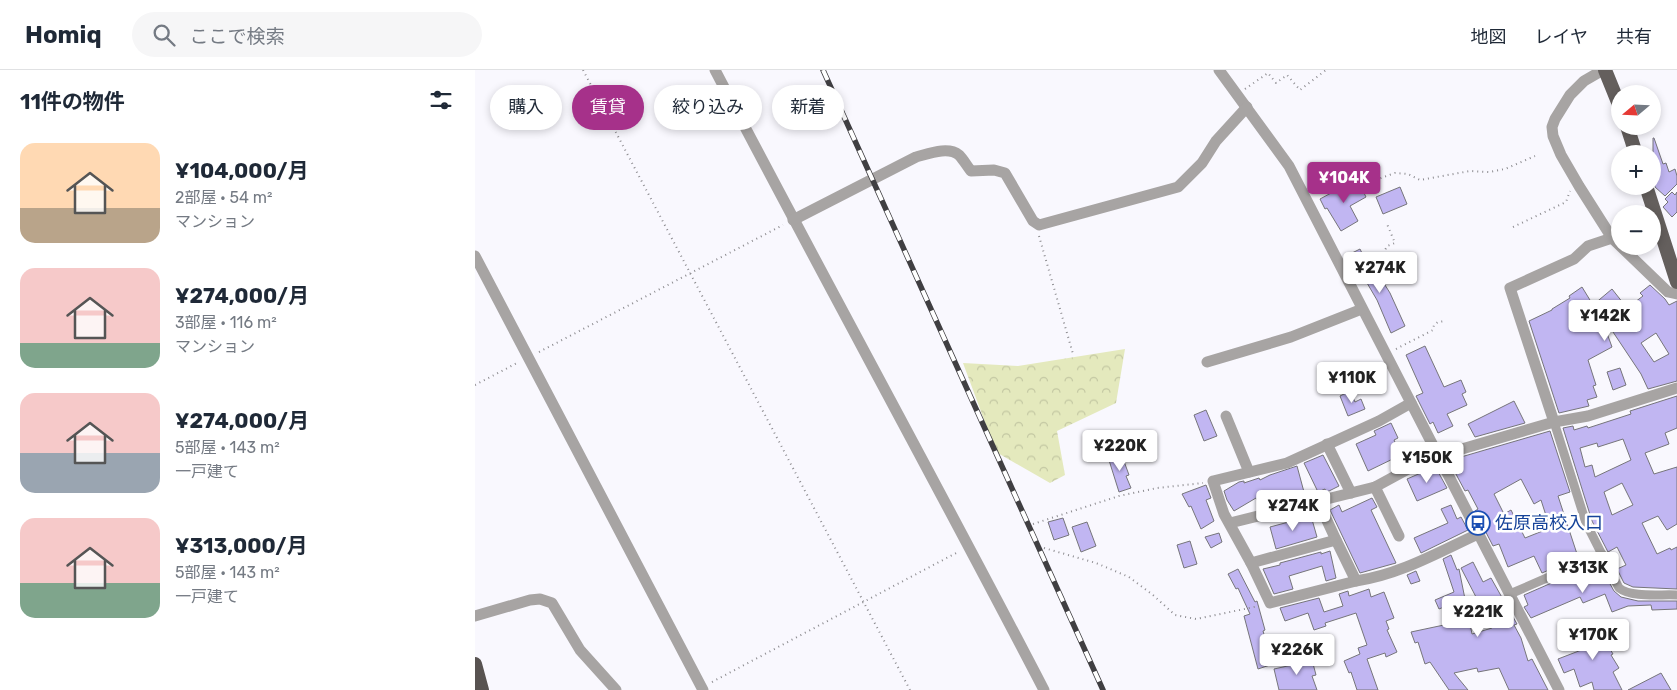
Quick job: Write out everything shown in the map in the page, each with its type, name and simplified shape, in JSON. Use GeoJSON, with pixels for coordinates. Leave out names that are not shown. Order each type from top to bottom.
{"type":"FeatureCollection","features":[{"type":"Feature","properties":{"kind":"highway"},"geometry":{"type":"LineString","coordinates":[[475,664],[482,690]]}},
{"type":"Feature","properties":{"kind":"main road"},"geometry":{"type":"LineString","coordinates":[[1604,70],[1611,86]]}},
{"type":"Feature","properties":{"kind":"main road"},"geometry":{"type":"LineString","coordinates":[[1649,195],[1677,282]]}},
{"type":"Feature","properties":{"kind":"street"},"geometry":{"type":"LineString","coordinates":[[715,70],[1044,690]]}},
{"type":"Feature","properties":{"kind":"street"},"geometry":{"type":"LineString","coordinates":[[1219,70],[1289,166],[1559,690]]}},
{"type":"Feature","properties":{"kind":"street"},"geometry":{"type":"LineString","coordinates":[[1604,70],[1584,81],[1575,89],[1552,127],[1553,136],[1561,155],[1611,236]]}},
{"type":"Feature","properties":{"kind":"street"},"geometry":{"type":"LineString","coordinates":[[793,220],[916,158],[931,153],[947,151],[958,154],[971,171],[994,170],[1005,173],[1033,221],[1039,225],[1178,187],[1202,163],[1216,141],[1247,107]]}},
{"type":"Feature","properties":{"kind":"street"},"geometry":{"type":"LineString","coordinates":[[1611,238],[1588,246],[1574,259],[1510,288],[1583,514],[1619,588],[1625,593],[1677,595]]}},
{"type":"Feature","properties":{"kind":"street"},"geometry":{"type":"LineString","coordinates":[[1630,255],[1668,292],[1677,294]]}},
{"type":"Feature","properties":{"kind":"street"},"geometry":{"type":"LineString","coordinates":[[475,256],[700,689]]}},
{"type":"Feature","properties":{"kind":"street"},"geometry":{"type":"LineString","coordinates":[[1207,362],[1291,337],[1362,308]]}},
{"type":"Feature","properties":{"kind":"street"},"geometry":{"type":"LineString","coordinates":[[1229,523],[1375,487],[1410,468],[1438,456],[1554,422],[1588,416],[1677,388]]}},
{"type":"Feature","properties":{"kind":"street"},"geometry":{"type":"LineString","coordinates":[[1411,403],[1379,421],[1287,463],[1213,481],[1224,514],[1270,603],[1355,581],[1374,578],[1421,561],[1478,534]]}},
{"type":"Feature","properties":{"kind":"street"},"geometry":{"type":"LineString","coordinates":[[1226,416],[1249,472]]}},
{"type":"Feature","properties":{"kind":"street"},"geometry":{"type":"LineString","coordinates":[[1327,444],[1351,493]]}},
{"type":"Feature","properties":{"kind":"street"},"geometry":{"type":"LineString","coordinates":[[1375,487],[1399,536]]}},
{"type":"Feature","properties":{"kind":"street"},"geometry":{"type":"LineString","coordinates":[[1318,501],[1355,581]]}},
{"type":"Feature","properties":{"kind":"street"},"geometry":{"type":"LineString","coordinates":[[1251,563],[1336,540]]}},
{"type":"Feature","properties":{"kind":"street"},"geometry":{"type":"LineString","coordinates":[[1510,594],[1601,554]]}},
{"type":"Feature","properties":{"kind":"street"},"geometry":{"type":"LineString","coordinates":[[475,616],[530,600],[540,599],[552,602],[580,650],[616,690]]}},
{"type":"Feature","properties":{"kind":"path"},"geometry":{"type":"LineString","coordinates":[[583,70],[910,690]]}},
{"type":"Feature","properties":{"kind":"path"},"geometry":{"type":"LineString","coordinates":[[1237,94],[1268,73],[1276,83],[1287,75],[1300,90],[1326,70]]}},
{"type":"Feature","properties":{"kind":"path"},"geometry":{"type":"LineString","coordinates":[[1302,192],[1353,165],[1365,184],[1395,173],[1408,174],[1420,180],[1470,171],[1489,172],[1505,169],[1535,156]]}},
{"type":"Feature","properties":{"kind":"path"},"geometry":{"type":"LineString","coordinates":[[1513,227],[1566,202],[1571,189],[1579,186]]}},
{"type":"Feature","properties":{"kind":"path"},"geometry":{"type":"LineString","coordinates":[[544,349],[793,220]]}},
{"type":"Feature","properties":{"kind":"path"},"geometry":{"type":"LineString","coordinates":[[1036,223],[1073,354]]}},
{"type":"Feature","properties":{"kind":"path"},"geometry":{"type":"LineString","coordinates":[[1349,285],[1369,275],[1370,270],[1384,254],[1387,246],[1395,243],[1387,224]]}},
{"type":"Feature","properties":{"kind":"path"},"geometry":{"type":"LineString","coordinates":[[1385,354],[1433,330],[1434,325],[1438,322],[1445,321]]}},
{"type":"Feature","properties":{"kind":"path"},"geometry":{"type":"LineString","coordinates":[[475,385],[528,357]]}},
{"type":"Feature","properties":{"kind":"path"},"geometry":{"type":"LineString","coordinates":[[1033,524],[1119,496],[1157,488],[1213,481]]}},
{"type":"Feature","properties":{"kind":"path"},"geometry":{"type":"LineString","coordinates":[[717,680],[969,546]]}},
{"type":"Feature","properties":{"kind":"path"},"geometry":{"type":"LineString","coordinates":[[1044,548],[1096,563],[1129,577],[1175,614],[1196,619],[1270,603]]}},
{"type":"Feature","properties":{"kind":"green space"},"geometry":{"type":"Polygon","coordinates":[[[1125,349],[1116,403],[1057,431],[1065,475],[1050,483],[996,452],[963,363],[1018,366],[1125,349]]]}},
{"type":"Feature","properties":{"kind":"building"},"geometry":{"type":"Polygon","coordinates":[[[1661,158],[1663,164],[1666,163],[1669,172],[1675,169],[1677,176],[1677,184],[1665,196],[1661,192],[1661,158]]]}},
{"type":"Feature","properties":{"kind":"building"},"geometry":{"type":"Polygon","coordinates":[[[1352,178],[1358,187],[1360,185],[1366,197],[1350,206],[1358,221],[1341,231],[1320,199],[1344,186],[1342,183],[1352,178]]]}},
{"type":"Feature","properties":{"kind":"building"},"geometry":{"type":"Polygon","coordinates":[[[1400,187],[1407,204],[1383,214],[1376,197],[1400,187]]]}},
{"type":"Feature","properties":{"kind":"building"},"geometry":{"type":"Polygon","coordinates":[[[1672,192],[1675,195],[1677,192],[1677,212],[1672,217],[1663,207],[1668,202],[1665,199],[1672,192]]]}},
{"type":"Feature","properties":{"kind":"building"},"geometry":{"type":"Polygon","coordinates":[[[1360,249],[1375,280],[1380,277],[1390,293],[1405,326],[1391,333],[1377,300],[1350,254],[1360,249]]]}},
{"type":"Feature","properties":{"kind":"building"},"geometry":{"type":"Polygon","coordinates":[[[1650,285],[1669,305],[1677,301],[1677,381],[1648,389],[1641,374],[1607,323],[1604,325],[1612,347],[1588,360],[1596,385],[1593,386],[1597,397],[1587,400],[1589,406],[1559,413],[1529,321],[1552,310],[1582,287],[1593,305],[1612,289],[1627,308],[1643,296],[1640,293],[1650,285]],[[1656,333],[1641,343],[1654,362],[1669,354],[1656,333]]]}},
{"type":"Feature","properties":{"kind":"building"},"geometry":{"type":"Polygon","coordinates":[[[1425,346],[1444,387],[1461,380],[1466,392],[1462,394],[1467,405],[1447,414],[1453,426],[1438,433],[1433,422],[1430,424],[1416,396],[1423,393],[1406,355],[1425,346]]]}},
{"type":"Feature","properties":{"kind":"building"},"geometry":{"type":"Polygon","coordinates":[[[1620,368],[1626,385],[1613,390],[1607,372],[1620,368]]]}},
{"type":"Feature","properties":{"kind":"building"},"geometry":{"type":"Polygon","coordinates":[[[1350,391],[1355,402],[1361,399],[1365,409],[1348,416],[1340,396],[1350,391]]]}},
{"type":"Feature","properties":{"kind":"building"},"geometry":{"type":"Polygon","coordinates":[[[1677,396],[1677,428],[1665,433],[1669,444],[1645,453],[1654,474],[1677,467],[1677,524],[1667,530],[1658,516],[1642,523],[1657,554],[1677,547],[1677,589],[1633,587],[1624,583],[1617,569],[1626,565],[1617,547],[1608,552],[1592,521],[1563,428],[1573,426],[1574,430],[1587,426],[1588,428],[1631,414],[1630,411],[1677,396]],[[1623,439],[1598,447],[1597,443],[1580,448],[1585,467],[1592,465],[1595,477],[1631,460],[1623,439]],[[1622,483],[1604,492],[1612,515],[1633,505],[1622,483]]]}},
{"type":"Feature","properties":{"kind":"building"},"geometry":{"type":"Polygon","coordinates":[[[1514,401],[1525,423],[1475,437],[1468,424],[1514,401]]]}},
{"type":"Feature","properties":{"kind":"building"},"geometry":{"type":"Polygon","coordinates":[[[1206,410],[1217,436],[1204,441],[1194,415],[1206,410]]]}},
{"type":"Feature","properties":{"kind":"building"},"geometry":{"type":"Polygon","coordinates":[[[1391,423],[1398,438],[1394,440],[1401,455],[1368,471],[1356,444],[1376,435],[1374,431],[1391,423]]]}},
{"type":"Feature","properties":{"kind":"building"},"geometry":{"type":"Polygon","coordinates":[[[1550,431],[1570,492],[1558,496],[1578,557],[1542,573],[1534,556],[1508,567],[1499,544],[1493,546],[1475,511],[1478,509],[1468,490],[1465,491],[1450,463],[1461,457],[1550,431]],[[1521,479],[1494,494],[1504,514],[1511,510],[1525,538],[1550,528],[1541,500],[1534,504],[1521,479]]]}},
{"type":"Feature","properties":{"kind":"building"},"geometry":{"type":"Polygon","coordinates":[[[1121,453],[1129,475],[1126,476],[1131,488],[1119,492],[1108,457],[1121,453]]]}},
{"type":"Feature","properties":{"kind":"building"},"geometry":{"type":"Polygon","coordinates":[[[1323,455],[1339,486],[1326,492],[1325,489],[1318,492],[1304,463],[1323,455]]]}},
{"type":"Feature","properties":{"kind":"building"},"geometry":{"type":"Polygon","coordinates":[[[1297,466],[1304,492],[1289,501],[1261,507],[1256,498],[1234,511],[1227,500],[1224,491],[1239,482],[1244,481],[1244,483],[1259,478],[1260,480],[1297,466]]]}},
{"type":"Feature","properties":{"kind":"building"},"geometry":{"type":"Polygon","coordinates":[[[1436,468],[1447,488],[1417,501],[1407,479],[1436,468]]]}},
{"type":"Feature","properties":{"kind":"building"},"geometry":{"type":"Polygon","coordinates":[[[1206,485],[1211,498],[1206,500],[1214,521],[1201,529],[1191,506],[1189,507],[1182,494],[1206,485]]]}},
{"type":"Feature","properties":{"kind":"building"},"geometry":{"type":"Polygon","coordinates":[[[1372,498],[1377,507],[1371,510],[1396,563],[1360,573],[1330,510],[1339,505],[1342,512],[1372,498]]]}},
{"type":"Feature","properties":{"kind":"building"},"geometry":{"type":"Polygon","coordinates":[[[1451,505],[1457,519],[1461,517],[1468,530],[1421,553],[1414,538],[1448,523],[1441,509],[1451,505]]]}},
{"type":"Feature","properties":{"kind":"building"},"geometry":{"type":"Polygon","coordinates":[[[1311,516],[1317,537],[1276,549],[1270,527],[1311,516]]]}},
{"type":"Feature","properties":{"kind":"building"},"geometry":{"type":"Polygon","coordinates":[[[1063,518],[1069,535],[1054,540],[1048,522],[1063,518]]]}},
{"type":"Feature","properties":{"kind":"building"},"geometry":{"type":"Polygon","coordinates":[[[1087,522],[1096,546],[1081,552],[1072,527],[1087,522]]]}},
{"type":"Feature","properties":{"kind":"building"},"geometry":{"type":"Polygon","coordinates":[[[1219,533],[1222,542],[1211,548],[1205,537],[1219,533]]]}},
{"type":"Feature","properties":{"kind":"building"},"geometry":{"type":"Polygon","coordinates":[[[1190,541],[1197,564],[1184,568],[1177,545],[1190,541]]]}},
{"type":"Feature","properties":{"kind":"building"},"geometry":{"type":"Polygon","coordinates":[[[1330,551],[1336,578],[1326,581],[1322,566],[1289,576],[1293,589],[1274,594],[1263,569],[1330,551]]]}},
{"type":"Feature","properties":{"kind":"building"},"geometry":{"type":"Polygon","coordinates":[[[1451,555],[1457,570],[1459,569],[1472,634],[1492,628],[1461,568],[1473,562],[1483,582],[1491,578],[1517,624],[1514,625],[1521,638],[1528,661],[1532,659],[1548,690],[1509,690],[1499,668],[1478,672],[1477,668],[1454,673],[1468,690],[1449,690],[1430,662],[1425,664],[1418,642],[1415,643],[1411,632],[1458,622],[1454,603],[1439,609],[1435,600],[1454,592],[1443,559],[1451,555]]]}},
{"type":"Feature","properties":{"kind":"building"},"geometry":{"type":"Polygon","coordinates":[[[1595,564],[1600,577],[1605,575],[1614,591],[1621,597],[1638,601],[1677,601],[1677,609],[1652,610],[1651,605],[1628,606],[1612,612],[1605,594],[1583,603],[1580,597],[1531,618],[1524,607],[1528,605],[1524,595],[1595,564]]]}},
{"type":"Feature","properties":{"kind":"building"},"geometry":{"type":"Polygon","coordinates":[[[1238,569],[1255,602],[1257,601],[1265,630],[1263,631],[1273,664],[1258,669],[1244,616],[1250,614],[1238,588],[1236,589],[1228,574],[1238,569]]]}},
{"type":"Feature","properties":{"kind":"building"},"geometry":{"type":"Polygon","coordinates":[[[1416,571],[1420,581],[1411,584],[1407,575],[1416,571]]]}},
{"type":"Feature","properties":{"kind":"building"},"geometry":{"type":"Polygon","coordinates":[[[1369,589],[1371,597],[1384,592],[1394,618],[1386,621],[1389,629],[1387,630],[1397,652],[1386,657],[1385,653],[1367,659],[1378,690],[1357,690],[1351,672],[1349,673],[1344,661],[1360,654],[1358,648],[1367,645],[1356,613],[1325,623],[1326,626],[1314,630],[1308,613],[1285,621],[1280,608],[1319,598],[1324,612],[1343,606],[1339,594],[1348,591],[1349,596],[1369,589]]]}},
{"type":"Feature","properties":{"kind":"building"},"geometry":{"type":"Polygon","coordinates":[[[1595,621],[1605,645],[1607,644],[1619,668],[1613,672],[1622,690],[1594,690],[1592,682],[1580,687],[1574,669],[1564,673],[1558,659],[1584,649],[1576,629],[1595,621]]]}},
{"type":"Feature","properties":{"kind":"building"},"geometry":{"type":"Polygon","coordinates":[[[1311,656],[1316,675],[1312,676],[1317,690],[1279,690],[1274,669],[1292,665],[1291,661],[1311,656]]]}},
{"type":"Feature","properties":{"kind":"building"},"geometry":{"type":"Polygon","coordinates":[[[1661,673],[1671,690],[1628,690],[1661,673]]]}},
{"type":"Feature","properties":{"kind":"railway"},"geometry":{"type":"LineString","coordinates":[[823,70],[1103,690]]}},
{"type":"Feature","properties":{"kind":"place","name":"佐原高校入口"},"geometry":{"type":"Point","coordinates":[1478,523]}}]}
